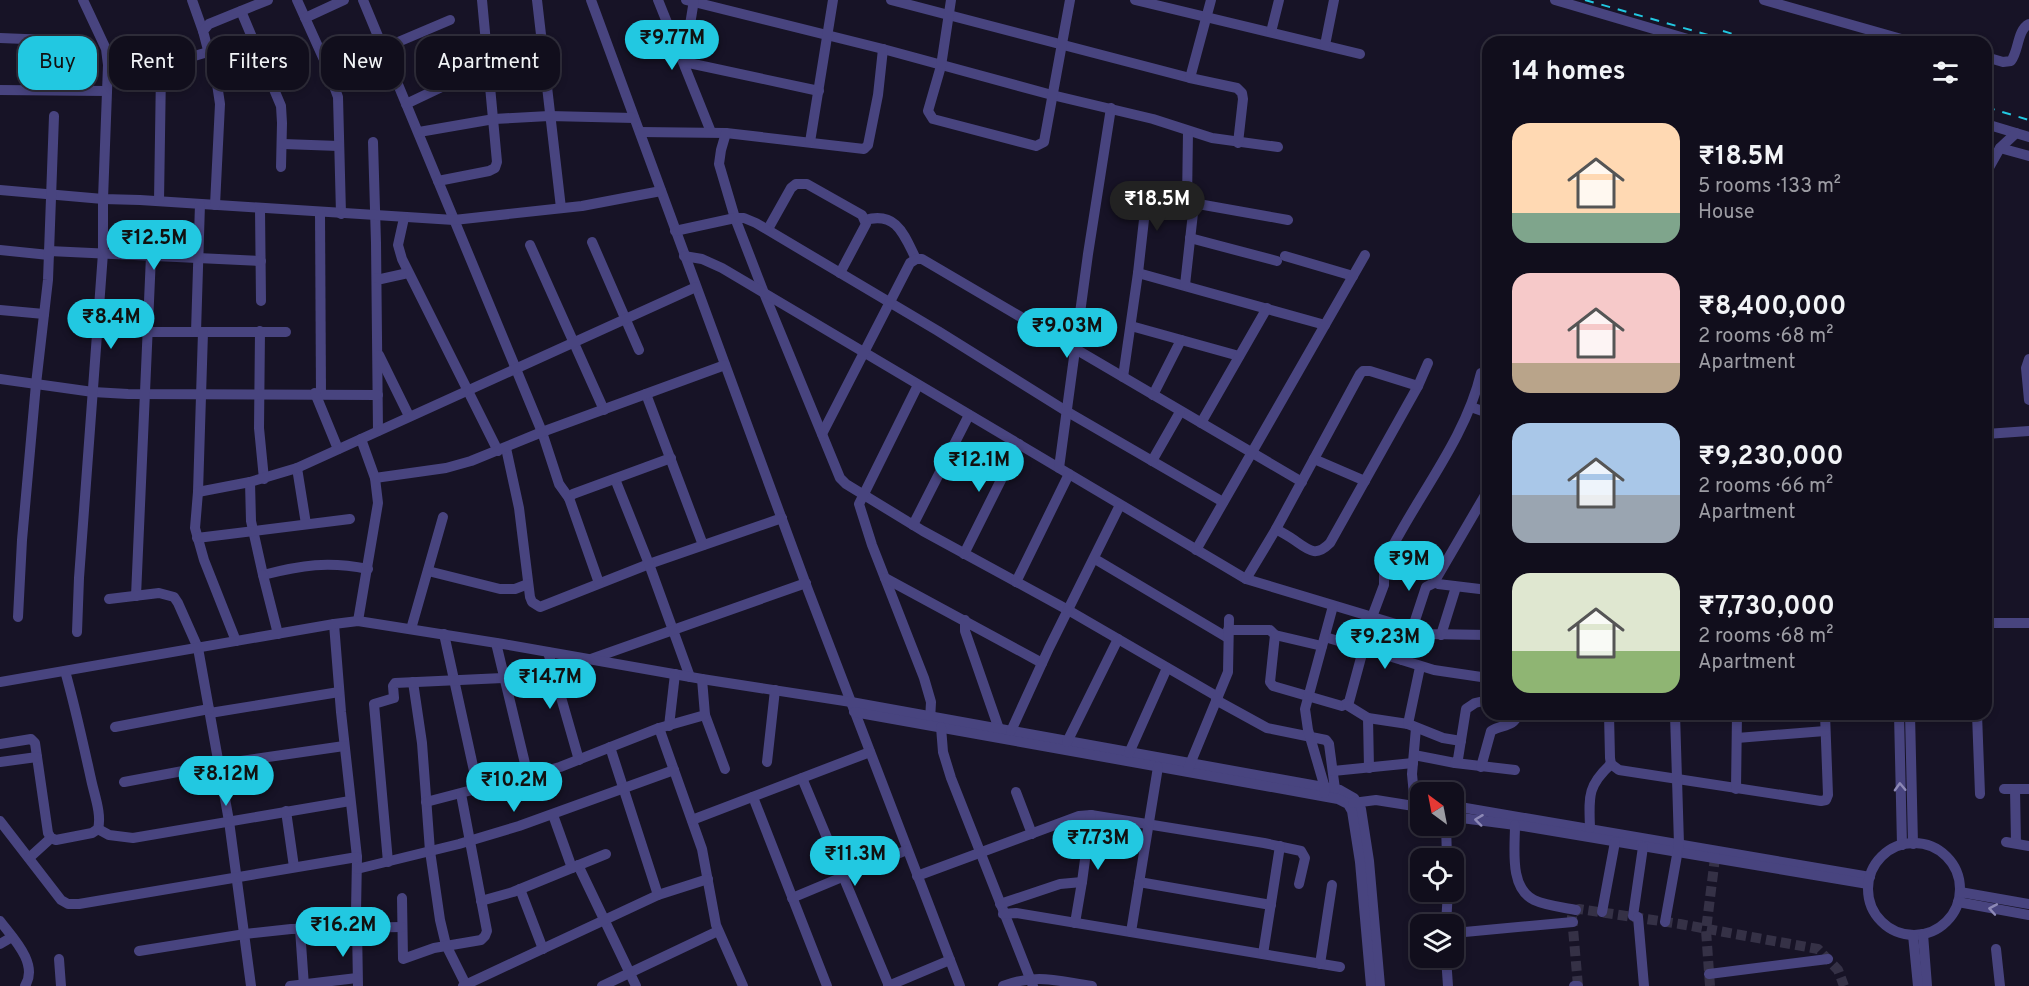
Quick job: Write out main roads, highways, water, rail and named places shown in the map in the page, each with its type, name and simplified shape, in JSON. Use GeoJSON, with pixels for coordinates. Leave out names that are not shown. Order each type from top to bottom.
{"type":"FeatureCollection","features":[{"type":"Feature","properties":{"kind":"tunnel"},"geometry":{"type":"LineString","coordinates":[[1710,986],[1706,930],[1715,858]]}},
{"type":"Feature","properties":{"kind":"tunnel"},"geometry":{"type":"LineString","coordinates":[[1578,986],[1572,917],[1573,913],[1579,909],[1680,924],[1818,949],[1838,970],[1844,986]]}},
{"type":"Feature","properties":{"kind":"railway"},"geometry":{"type":"LineString","coordinates":[[1585,0],[1712,36]]}},
{"type":"Feature","properties":{"kind":"railway"},"geometry":{"type":"LineString","coordinates":[[1723,31],[1739,36]]}},
{"type":"Feature","properties":{"kind":"railway"},"geometry":{"type":"LineString","coordinates":[[1992,109],[2029,120]]}}]}
